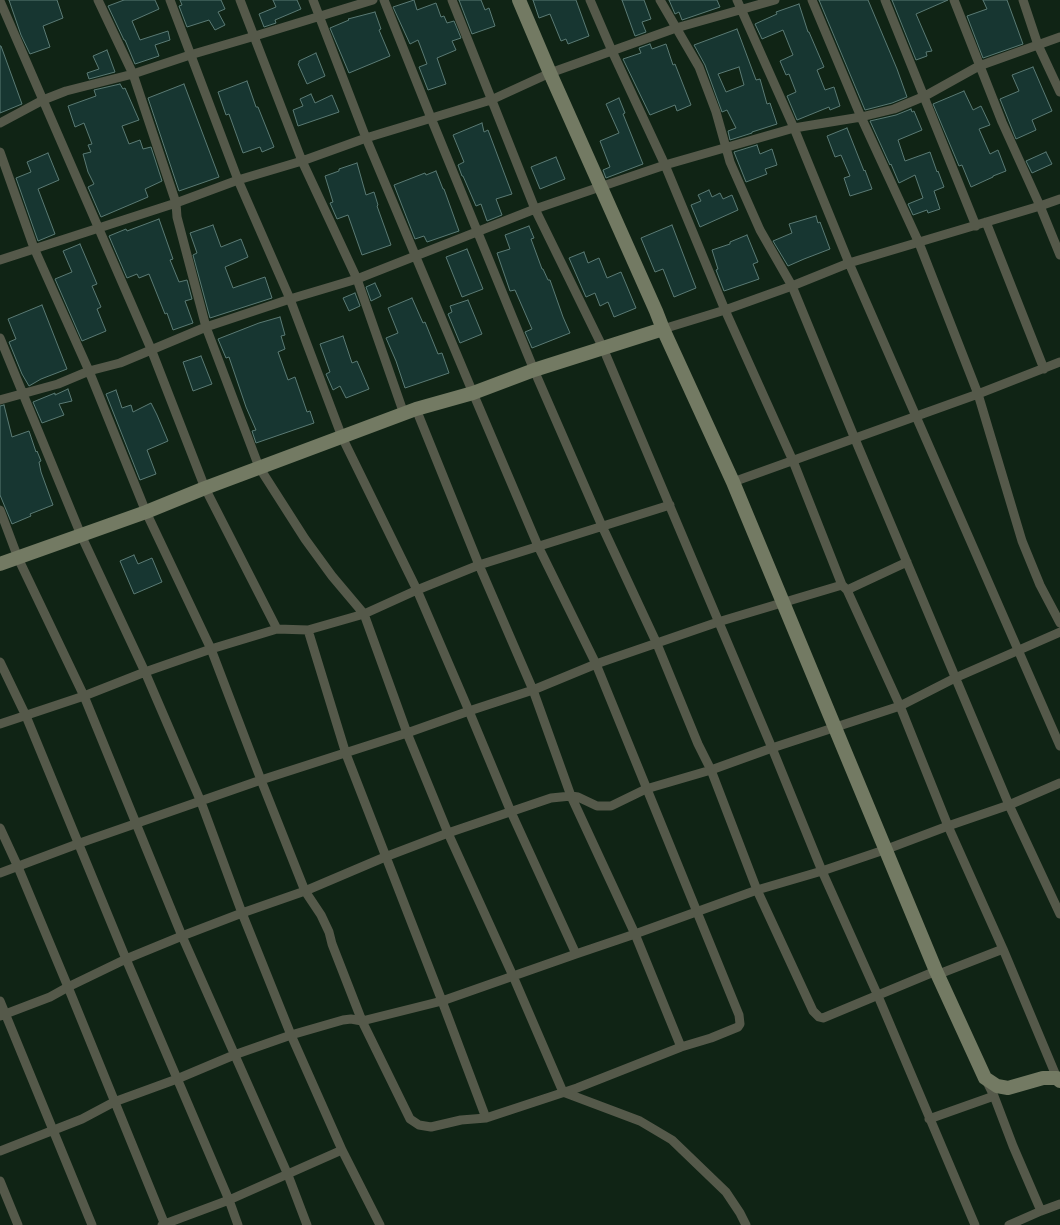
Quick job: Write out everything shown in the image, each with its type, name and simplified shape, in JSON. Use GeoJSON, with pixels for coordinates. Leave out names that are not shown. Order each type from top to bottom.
{"type":"FeatureCollection","features":[{"type":"Feature","properties":{"kind":"street"},"geometry":{"type":"LineString","coordinates":[[98,0],[133,74],[176,203],[178,218],[206,327],[258,467],[310,546],[364,614],[407,734],[448,833],[563,1092],[640,1121],[672,1140],[726,1192],[746,1225]]}},
{"type":"Feature","properties":{"kind":"street"},"geometry":{"type":"LineString","coordinates":[[170,0],[238,180],[290,299],[342,437],[417,590],[511,812],[576,954]]}},
{"type":"Feature","properties":{"kind":"street"},"geometry":{"type":"LineString","coordinates":[[240,0],[302,160],[357,279],[410,412],[532,690],[570,796],[636,934],[681,1047]]}},
{"type":"Feature","properties":{"kind":"street"},"geometry":{"type":"LineString","coordinates":[[0,152],[34,248],[89,371],[146,512],[211,649],[305,891],[321,915],[362,1021],[410,1118],[419,1125],[431,1127],[461,1120],[486,1118],[563,1092],[738,1027],[740,1024],[739,1015],[596,664],[538,546],[366,138],[312,0]]}},
{"type":"Feature","properties":{"kind":"street"},"geometry":{"type":"LineString","coordinates":[[0,123],[43,100],[66,91],[133,74],[372,0]]}},
{"type":"Feature","properties":{"kind":"street"},"geometry":{"type":"LineString","coordinates":[[384,0],[534,370],[602,526],[658,644],[698,744],[711,770],[757,890],[813,1011],[823,1018],[1003,949]]}},
{"type":"Feature","properties":{"kind":"street"},"geometry":{"type":"LineString","coordinates":[[452,0],[535,209],[603,348],[822,871],[878,996],[975,1225]]}},
{"type":"Feature","properties":{"kind":"street"},"geometry":{"type":"LineString","coordinates":[[519,0],[732,482],[937,973],[994,1096],[1041,1210]]}},
{"type":"Feature","properties":{"kind":"street"},"geometry":{"type":"LineString","coordinates":[[590,0],[665,165],[725,310],[794,461],[845,587],[900,706],[948,826],[1058,1079],[1038,1078],[1008,1088],[997,1086],[985,1078]]}},
{"type":"Feature","properties":{"kind":"street"},"geometry":{"type":"LineString","coordinates":[[660,0],[699,68],[716,112],[730,162],[760,230],[792,286],[955,678],[1060,914]]}},
{"type":"Feature","properties":{"kind":"street"},"geometry":{"type":"LineString","coordinates":[[737,0],[794,128],[849,264],[1060,746]]}},
{"type":"Feature","properties":{"kind":"street"},"geometry":{"type":"LineString","coordinates":[[0,260],[176,203],[238,180],[366,138],[491,100],[550,73],[676,28],[775,0]]}},
{"type":"Feature","properties":{"kind":"street"},"geometry":{"type":"LineString","coordinates":[[812,0],[861,117],[919,243],[978,394],[1022,541],[1040,585],[1060,623]]}},
{"type":"Feature","properties":{"kind":"street"},"geometry":{"type":"LineString","coordinates":[[885,0],[976,226]]}},
{"type":"Feature","properties":{"kind":"street"},"geometry":{"type":"LineString","coordinates":[[954,0],[1002,122],[1060,255]]}},
{"type":"Feature","properties":{"kind":"street"},"geometry":{"type":"LineString","coordinates":[[1023,0],[1038,45],[1060,92]]}},
{"type":"Feature","properties":{"kind":"street"},"geometry":{"type":"LineString","coordinates":[[0,1],[151,349],[205,488],[277,629]]}},
{"type":"Feature","properties":{"kind":"street"},"geometry":{"type":"LineString","coordinates":[[0,400],[58,384],[89,371],[120,363],[206,327],[357,279],[535,209],[665,165],[794,128],[861,117],[894,109],[925,96],[979,66],[1060,38]]}},
{"type":"Feature","properties":{"kind":"street"},"geometry":{"type":"LineString","coordinates":[[0,564],[146,512],[258,467],[410,412],[473,394],[534,370],[725,310],[849,264],[1060,199]]}},
{"type":"Feature","properties":{"kind":"street"},"geometry":{"type":"LineString","coordinates":[[986,222],[1044,369]]}},
{"type":"Feature","properties":{"kind":"street"},"geometry":{"type":"LineString","coordinates":[[0,338],[81,535],[145,672],[201,802],[242,913],[291,1035],[342,1150],[380,1225]]}},
{"type":"Feature","properties":{"kind":"street"},"geometry":{"type":"LineString","coordinates":[[732,482],[978,394],[1060,362]]}},
{"type":"Feature","properties":{"kind":"street"},"geometry":{"type":"LineString","coordinates":[[0,724],[84,696],[211,649],[277,629],[308,630],[364,614],[417,590],[479,566],[670,505]]}},
{"type":"Feature","properties":{"kind":"street"},"geometry":{"type":"LineString","coordinates":[[0,510],[18,558],[84,696],[182,936],[288,1175],[307,1225]]}},
{"type":"Feature","properties":{"kind":"street"},"geometry":{"type":"LineString","coordinates":[[0,873],[261,780],[407,734],[532,690],[596,664],[718,622],[782,602],[845,587],[907,562]]}},
{"type":"Feature","properties":{"kind":"street"},"geometry":{"type":"LineString","coordinates":[[308,630],[346,754],[486,1118]]}},
{"type":"Feature","properties":{"kind":"street"},"geometry":{"type":"LineString","coordinates":[[3,1015],[50,997],[126,959],[182,936],[305,891],[448,833],[551,798],[578,797],[596,806],[611,806],[646,789],[711,770],[900,706],[955,678],[1060,632]]}},
{"type":"Feature","properties":{"kind":"street"},"geometry":{"type":"LineString","coordinates":[[0,662],[26,716],[238,1225]]}},
{"type":"Feature","properties":{"kind":"street"},"geometry":{"type":"LineString","coordinates":[[0,1151],[82,1119],[114,1102],[291,1035],[343,1020],[362,1021],[442,1001],[757,890],[822,871],[886,849],[1010,805],[1060,783]]}},
{"type":"Feature","properties":{"kind":"street"},"geometry":{"type":"LineString","coordinates":[[0,828],[68,987],[164,1225],[229,1200],[342,1150]]}},
{"type":"Feature","properties":{"kind":"street"},"geometry":{"type":"LineString","coordinates":[[0,1001],[3,1015],[92,1225]]}},
{"type":"Feature","properties":{"kind":"street"},"geometry":{"type":"LineString","coordinates":[[929,1119],[994,1096]]}},
{"type":"Feature","properties":{"kind":"street"},"geometry":{"type":"LineString","coordinates":[[0,1181],[18,1225]]}},
{"type":"Feature","properties":{"kind":"street"},"geometry":{"type":"LineString","coordinates":[[1009,1225],[1041,1210],[1060,1204]]}},
{"type":"Feature","properties":{"kind":"building"},"geometry":{"type":"Polygon","coordinates":[[[9,0],[57,0],[63,18],[43,26],[50,47],[30,54],[21,35],[9,0]]]}},
{"type":"Feature","properties":{"kind":"building"},"geometry":{"type":"Polygon","coordinates":[[[124,0],[155,0],[159,9],[132,21],[140,40],[168,31],[170,40],[155,45],[159,56],[135,64],[108,6],[124,0]]]}},
{"type":"Feature","properties":{"kind":"building"},"geometry":{"type":"Polygon","coordinates":[[[180,0],[221,0],[225,9],[218,12],[225,25],[215,30],[209,20],[187,27],[179,6],[182,5],[180,0]]]}},
{"type":"Feature","properties":{"kind":"building"},"geometry":{"type":"Polygon","coordinates":[[[273,0],[297,0],[301,9],[275,20],[276,23],[264,27],[259,14],[276,7],[273,0]]]}},
{"type":"Feature","properties":{"kind":"building"},"geometry":{"type":"Polygon","coordinates":[[[414,0],[417,10],[436,3],[441,17],[444,16],[447,23],[454,21],[461,38],[452,41],[456,50],[437,58],[446,84],[428,90],[419,67],[427,64],[418,40],[410,44],[393,7],[414,0]]]}},
{"type":"Feature","properties":{"kind":"building"},"geometry":{"type":"Polygon","coordinates":[[[459,0],[481,0],[485,10],[489,8],[495,26],[472,34],[459,0]]]}},
{"type":"Feature","properties":{"kind":"building"},"geometry":{"type":"Polygon","coordinates":[[[533,0],[576,0],[589,36],[568,44],[566,39],[561,41],[550,14],[539,18],[533,0]]]}},
{"type":"Feature","properties":{"kind":"building"},"geometry":{"type":"Polygon","coordinates":[[[622,0],[644,0],[651,19],[642,22],[646,32],[635,36],[622,0]]]}},
{"type":"Feature","properties":{"kind":"building"},"geometry":{"type":"Polygon","coordinates":[[[669,0],[717,0],[720,7],[682,20],[679,12],[675,14],[669,0]]]}},
{"type":"Feature","properties":{"kind":"building"},"geometry":{"type":"Polygon","coordinates":[[[819,0],[868,0],[907,97],[865,110],[819,0]]]}},
{"type":"Feature","properties":{"kind":"building"},"geometry":{"type":"Polygon","coordinates":[[[892,0],[948,0],[916,14],[932,51],[926,52],[927,56],[916,60],[892,0]]]}},
{"type":"Feature","properties":{"kind":"building"},"geometry":{"type":"Polygon","coordinates":[[[983,0],[1007,0],[1023,44],[983,58],[967,16],[987,9],[983,0]]]}},
{"type":"Feature","properties":{"kind":"building"},"geometry":{"type":"Polygon","coordinates":[[[799,4],[808,32],[824,67],[817,70],[825,90],[834,87],[840,106],[830,110],[829,107],[797,120],[787,96],[796,92],[789,74],[786,75],[780,61],[793,55],[783,30],[762,39],[755,24],[777,14],[776,12],[799,4]]]}},
{"type":"Feature","properties":{"kind":"building"},"geometry":{"type":"Polygon","coordinates":[[[375,12],[381,29],[379,30],[390,56],[349,73],[330,28],[348,19],[375,12]]]}},
{"type":"Feature","properties":{"kind":"building"},"geometry":{"type":"Polygon","coordinates":[[[737,29],[756,80],[760,79],[767,104],[770,103],[777,124],[730,140],[728,131],[736,128],[727,110],[722,112],[705,65],[694,45],[737,29]],[[739,67],[718,74],[726,92],[744,85],[739,67]]]}},
{"type":"Feature","properties":{"kind":"building"},"geometry":{"type":"Polygon","coordinates":[[[650,44],[652,49],[666,44],[691,105],[677,111],[675,105],[650,115],[623,59],[641,53],[639,48],[650,44]]]}},
{"type":"Feature","properties":{"kind":"building"},"geometry":{"type":"Polygon","coordinates":[[[0,46],[22,104],[0,113],[0,46]]]}},
{"type":"Feature","properties":{"kind":"building"},"geometry":{"type":"Polygon","coordinates":[[[107,50],[115,72],[89,79],[87,73],[99,69],[93,56],[107,50]]]}},
{"type":"Feature","properties":{"kind":"building"},"geometry":{"type":"Polygon","coordinates":[[[316,53],[325,76],[307,84],[298,64],[299,61],[316,53]]]}},
{"type":"Feature","properties":{"kind":"building"},"geometry":{"type":"Polygon","coordinates":[[[1033,67],[1052,111],[1032,120],[1036,130],[1016,139],[1000,99],[1019,91],[1012,75],[1033,67]]]}},
{"type":"Feature","properties":{"kind":"building"},"geometry":{"type":"Polygon","coordinates":[[[247,81],[256,107],[258,107],[274,147],[262,152],[260,147],[243,153],[229,114],[226,115],[218,92],[247,81]]]}},
{"type":"Feature","properties":{"kind":"building"},"geometry":{"type":"Polygon","coordinates":[[[120,84],[123,89],[125,88],[139,120],[122,126],[129,144],[140,140],[143,149],[151,147],[162,181],[145,189],[148,197],[101,217],[88,187],[94,184],[88,172],[83,154],[91,152],[88,145],[92,144],[84,123],[75,127],[68,106],[96,96],[94,90],[120,84]]]}},
{"type":"Feature","properties":{"kind":"building"},"geometry":{"type":"Polygon","coordinates":[[[184,84],[219,177],[179,191],[148,98],[184,84]]]}},
{"type":"Feature","properties":{"kind":"building"},"geometry":{"type":"Polygon","coordinates":[[[964,91],[973,110],[981,106],[990,125],[979,129],[990,154],[998,150],[1006,171],[971,187],[962,165],[959,166],[933,104],[964,91]]]}},
{"type":"Feature","properties":{"kind":"building"},"geometry":{"type":"Polygon","coordinates":[[[311,94],[315,103],[332,95],[339,112],[298,126],[293,110],[303,106],[300,99],[311,94]]]}},
{"type":"Feature","properties":{"kind":"building"},"geometry":{"type":"Polygon","coordinates":[[[619,98],[625,113],[623,114],[643,164],[606,178],[603,170],[610,167],[600,141],[619,133],[606,104],[619,98]]]}},
{"type":"Feature","properties":{"kind":"building"},"geometry":{"type":"Polygon","coordinates":[[[911,109],[912,112],[914,111],[922,130],[898,140],[905,161],[930,152],[944,187],[934,191],[940,209],[928,213],[927,210],[913,215],[908,204],[923,198],[915,175],[899,183],[870,121],[896,115],[911,109]]]}},
{"type":"Feature","properties":{"kind":"building"},"geometry":{"type":"Polygon","coordinates":[[[482,123],[484,132],[488,130],[512,194],[496,199],[502,215],[487,221],[481,204],[476,206],[462,176],[458,165],[464,162],[453,135],[482,123]]]}},
{"type":"Feature","properties":{"kind":"building"},"geometry":{"type":"Polygon","coordinates":[[[847,128],[872,189],[850,196],[844,178],[850,176],[841,155],[835,157],[827,136],[847,128]]]}},
{"type":"Feature","properties":{"kind":"building"},"geometry":{"type":"Polygon","coordinates":[[[757,145],[760,154],[772,149],[777,165],[765,169],[767,174],[746,182],[734,152],[757,145]]]}},
{"type":"Feature","properties":{"kind":"building"},"geometry":{"type":"Polygon","coordinates":[[[1046,152],[1052,164],[1032,173],[1026,161],[1046,152]]]}},
{"type":"Feature","properties":{"kind":"building"},"geometry":{"type":"Polygon","coordinates":[[[48,153],[59,180],[38,189],[55,234],[38,241],[16,178],[31,172],[27,162],[48,153]]]}},
{"type":"Feature","properties":{"kind":"building"},"geometry":{"type":"Polygon","coordinates":[[[556,157],[565,179],[540,189],[531,167],[556,157]]]}},
{"type":"Feature","properties":{"kind":"building"},"geometry":{"type":"Polygon","coordinates":[[[357,163],[366,195],[374,192],[391,245],[362,255],[348,215],[337,219],[330,203],[333,202],[325,176],[357,163]]]}},
{"type":"Feature","properties":{"kind":"building"},"geometry":{"type":"Polygon","coordinates":[[[436,171],[459,231],[427,242],[424,236],[415,239],[394,185],[425,173],[426,175],[436,171]]]}},
{"type":"Feature","properties":{"kind":"building"},"geometry":{"type":"Polygon","coordinates":[[[709,190],[712,197],[720,193],[723,199],[732,195],[738,210],[700,227],[691,205],[701,201],[698,195],[709,190]]]}},
{"type":"Feature","properties":{"kind":"building"},"geometry":{"type":"Polygon","coordinates":[[[816,216],[830,249],[788,266],[773,241],[792,233],[789,224],[816,216]]]}},
{"type":"Feature","properties":{"kind":"building"},"geometry":{"type":"Polygon","coordinates":[[[159,219],[173,259],[170,260],[179,282],[187,280],[192,299],[185,301],[193,323],[173,330],[149,274],[139,278],[137,274],[127,278],[109,236],[159,219]]]}},
{"type":"Feature","properties":{"kind":"building"},"geometry":{"type":"Polygon","coordinates":[[[213,225],[221,247],[241,239],[248,257],[225,267],[233,288],[265,277],[272,298],[210,318],[193,255],[197,253],[190,233],[213,225]]]}},
{"type":"Feature","properties":{"kind":"building"},"geometry":{"type":"Polygon","coordinates":[[[672,225],[696,288],[674,297],[663,269],[655,272],[641,238],[672,225]]]}},
{"type":"Feature","properties":{"kind":"building"},"geometry":{"type":"Polygon","coordinates":[[[529,226],[534,238],[531,239],[542,269],[548,280],[550,280],[570,333],[532,348],[525,332],[532,329],[515,290],[510,291],[497,253],[510,249],[505,235],[529,226]]]}},
{"type":"Feature","properties":{"kind":"building"},"geometry":{"type":"Polygon","coordinates":[[[747,235],[758,262],[753,264],[759,279],[724,291],[716,270],[718,269],[712,250],[730,244],[730,242],[747,235]]]}},
{"type":"Feature","properties":{"kind":"building"},"geometry":{"type":"Polygon","coordinates":[[[80,244],[97,284],[92,286],[101,307],[97,309],[106,331],[82,341],[55,279],[72,272],[63,251],[80,244]]]}},
{"type":"Feature","properties":{"kind":"building"},"geometry":{"type":"Polygon","coordinates":[[[467,249],[483,289],[462,297],[446,257],[467,249]]]}},
{"type":"Feature","properties":{"kind":"building"},"geometry":{"type":"Polygon","coordinates":[[[584,252],[588,263],[599,258],[607,278],[621,272],[636,308],[614,317],[608,302],[600,306],[595,293],[586,297],[569,258],[584,252]]]}},
{"type":"Feature","properties":{"kind":"building"},"geometry":{"type":"Polygon","coordinates":[[[375,283],[381,296],[371,301],[366,287],[375,283]]]}},
{"type":"Feature","properties":{"kind":"building"},"geometry":{"type":"Polygon","coordinates":[[[355,293],[360,306],[349,311],[343,298],[355,293]]]}},
{"type":"Feature","properties":{"kind":"building"},"geometry":{"type":"Polygon","coordinates":[[[412,298],[423,323],[425,322],[438,354],[442,353],[449,373],[405,388],[386,338],[398,333],[388,308],[412,298]]]}},
{"type":"Feature","properties":{"kind":"building"},"geometry":{"type":"Polygon","coordinates":[[[468,300],[482,334],[460,343],[448,314],[452,312],[450,306],[468,300]]]}},
{"type":"Feature","properties":{"kind":"building"},"geometry":{"type":"Polygon","coordinates":[[[42,305],[67,369],[29,386],[9,342],[16,339],[8,319],[42,305]]]}},
{"type":"Feature","properties":{"kind":"building"},"geometry":{"type":"Polygon","coordinates":[[[280,317],[285,335],[281,336],[285,349],[278,352],[288,380],[295,377],[307,412],[310,411],[314,423],[256,443],[252,431],[256,430],[229,357],[226,358],[218,339],[280,317]]]}},
{"type":"Feature","properties":{"kind":"building"},"geometry":{"type":"Polygon","coordinates":[[[343,336],[352,363],[357,361],[369,389],[346,398],[340,386],[333,390],[326,374],[330,372],[320,344],[343,336]]]}},
{"type":"Feature","properties":{"kind":"building"},"geometry":{"type":"Polygon","coordinates":[[[201,356],[212,384],[193,391],[183,362],[201,356]]]}},
{"type":"Feature","properties":{"kind":"building"},"geometry":{"type":"Polygon","coordinates":[[[68,389],[72,401],[59,404],[64,415],[42,423],[33,402],[68,389]]]}},
{"type":"Feature","properties":{"kind":"building"},"geometry":{"type":"Polygon","coordinates":[[[116,390],[122,408],[131,405],[133,412],[151,403],[168,441],[147,450],[156,474],[140,480],[106,394],[116,390]]]}},
{"type":"Feature","properties":{"kind":"building"},"geometry":{"type":"Polygon","coordinates":[[[4,405],[12,437],[29,431],[41,461],[39,462],[41,472],[53,505],[30,514],[31,516],[12,524],[0,495],[0,406],[4,405]]]}},
{"type":"Feature","properties":{"kind":"building"},"geometry":{"type":"Polygon","coordinates":[[[134,555],[138,564],[152,558],[162,582],[134,594],[120,561],[134,555]]]}}]}
